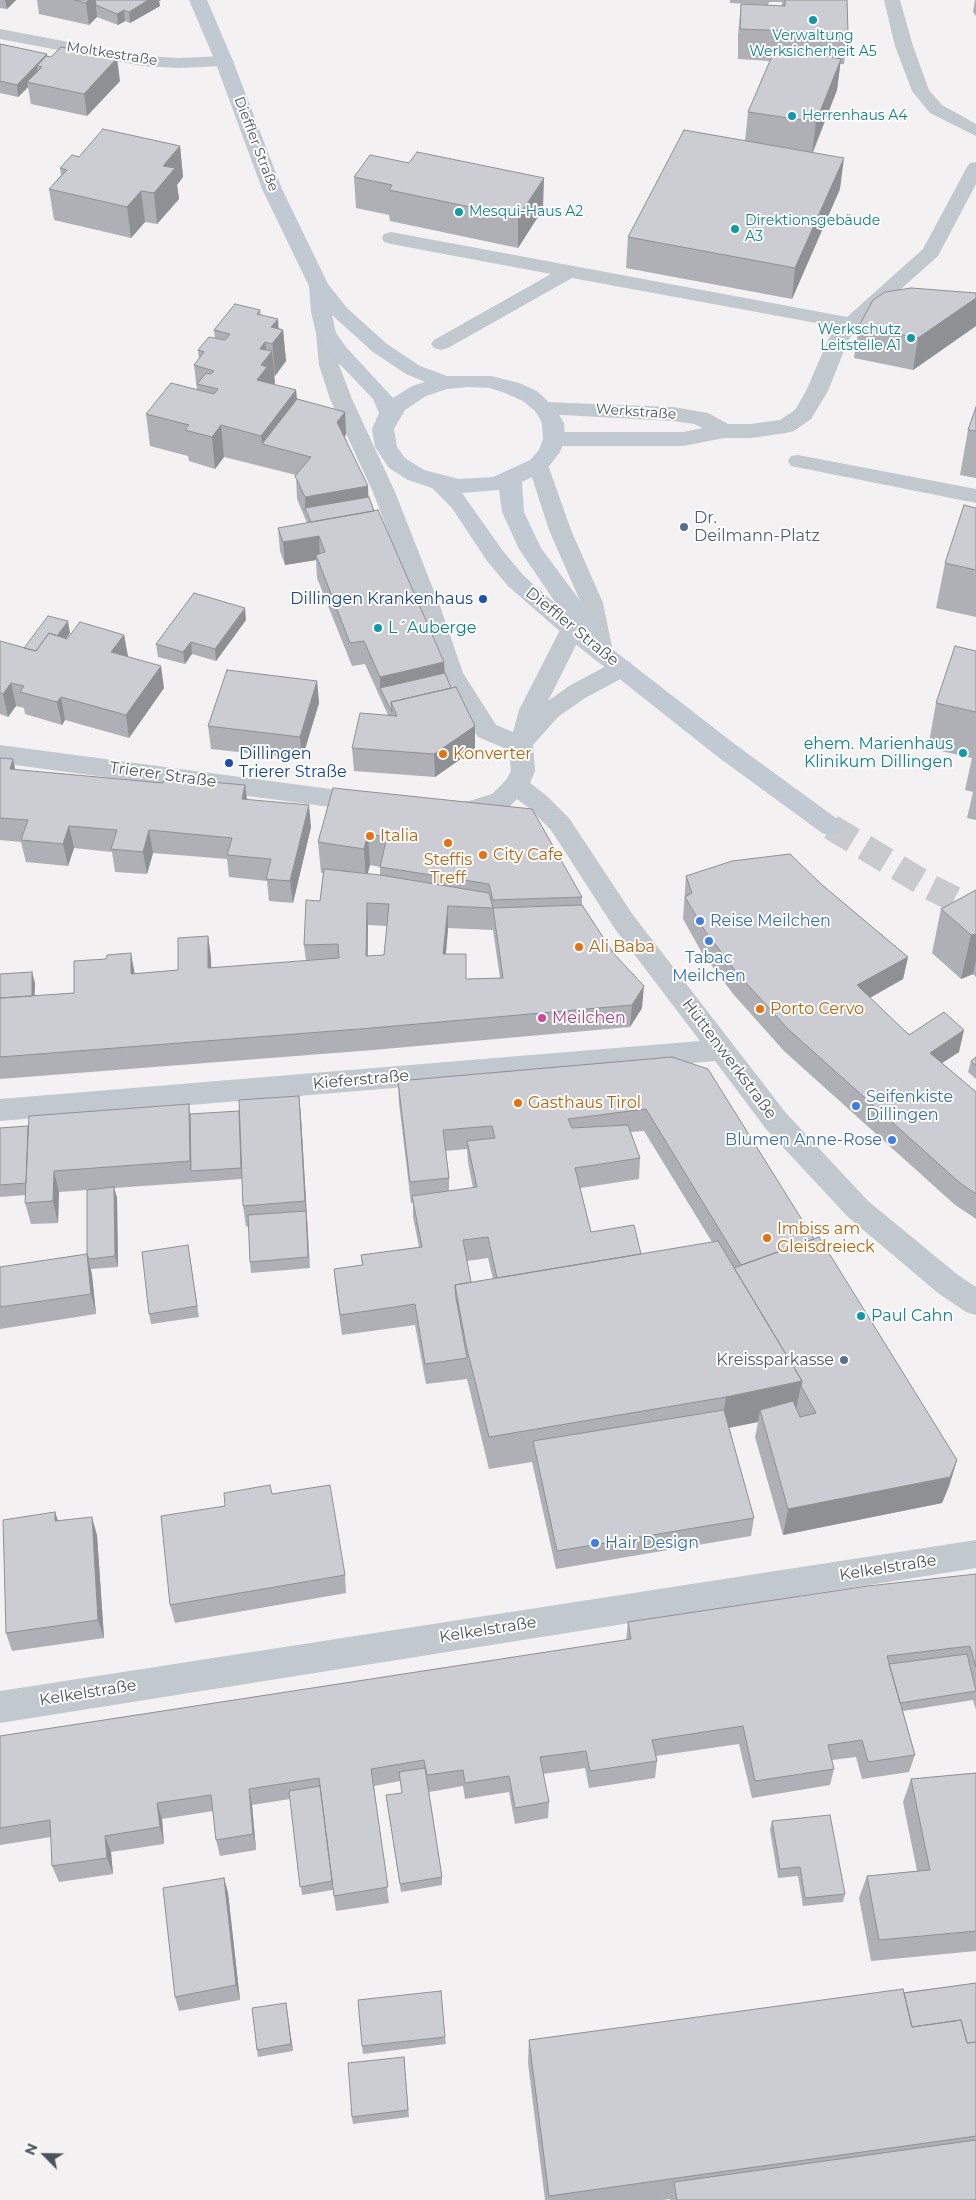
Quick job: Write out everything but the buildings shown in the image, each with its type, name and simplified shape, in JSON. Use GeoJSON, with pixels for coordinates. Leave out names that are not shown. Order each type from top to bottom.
{"type":"FeatureCollection","features":[{"type":"Feature","properties":{"kind":"main road","name":"Dieffler Straße"},"geometry":{"type":"LineString","coordinates":[[198,0],[224,61],[272,189],[319,286],[340,312],[380,348],[413,370],[445,383]]}},
{"type":"Feature","properties":{"kind":"main road","name":"Dieffler Straße"},"geometry":{"type":"LineString","coordinates":[[319,286],[320,312],[326,333],[338,351],[382,396],[390,413]]}},
{"type":"Feature","properties":{"kind":"main road"},"geometry":{"type":"LineString","coordinates":[[468,381],[491,382],[530,396],[544,408],[553,423],[554,439],[548,452],[538,465],[511,479],[476,486],[440,483],[410,471],[397,462],[386,447],[383,430],[390,413],[407,397],[431,386],[468,381]]}},
{"type":"Feature","properties":{"kind":"main road","name":"Dieffler Straße"},"geometry":{"type":"LineString","coordinates":[[511,479],[510,492],[513,512],[530,548],[578,626],[622,668]]}},
{"type":"Feature","properties":{"kind":"main road","name":"Dieffler Straße"},"geometry":{"type":"LineString","coordinates":[[440,483],[460,503],[495,556],[516,581],[578,626],[622,668]]}},
{"type":"Feature","properties":{"kind":"main road"},"geometry":{"type":"LineString","coordinates":[[622,668],[727,751],[831,827]]}},
{"type":"Feature","properties":{"kind":"street","name":"Moltkestraße"},"geometry":{"type":"LineString","coordinates":[[0,34],[143,61],[179,63],[224,61]]}},
{"type":"Feature","properties":{"kind":"street","name":"Werkstraße"},"geometry":{"type":"LineString","coordinates":[[554,439],[683,440],[724,431],[751,431],[786,426],[802,414],[817,391],[846,331]]}},
{"type":"Feature","properties":{"kind":"street","name":"Dieffler Straße"},"geometry":{"type":"LineString","coordinates":[[326,333],[329,365],[341,399],[384,492],[429,608],[451,674],[487,731],[521,745]]}},
{"type":"Feature","properties":{"kind":"street","name":"Werkstraße"},"geometry":{"type":"LineString","coordinates":[[544,408],[673,414],[700,418],[724,431]]}},
{"type":"Feature","properties":{"kind":"street"},"geometry":{"type":"LineString","coordinates":[[431,809],[469,810],[501,800],[516,786],[523,771],[521,745],[530,710],[578,626]]}},
{"type":"Feature","properties":{"kind":"street"},"geometry":{"type":"LineString","coordinates":[[521,745],[550,711],[578,692],[622,668]]}},
{"type":"Feature","properties":{"kind":"street","name":"Trierer Straße"},"geometry":{"type":"LineString","coordinates":[[0,754],[393,806]]}},
{"type":"Feature","properties":{"kind":"street","name":"Hüttenwerkstraße"},"geometry":{"type":"LineString","coordinates":[[516,786],[538,802],[560,824],[624,922],[776,1122],[858,1209],[948,1284],[976,1303]]}},
{"type":"Feature","properties":{"kind":"street","name":"Kieferstraße"},"geometry":{"type":"LineString","coordinates":[[0,1110],[722,1050]]}},
{"type":"Feature","properties":{"kind":"street","name":"Kelkelstraße"},"geometry":{"type":"LineString","coordinates":[[0,1706],[976,1554]]}},
{"type":"Feature","properties":{"kind":"lane"},"geometry":{"type":"LineString","coordinates":[[892,0],[904,46],[920,91],[936,109],[976,131]]}},
{"type":"Feature","properties":{"kind":"lane"},"geometry":{"type":"LineString","coordinates":[[391,238],[570,271],[846,331],[931,252],[976,167]]}},
{"type":"Feature","properties":{"kind":"lane"},"geometry":{"type":"LineString","coordinates":[[440,344],[570,271]]}},
{"type":"Feature","properties":{"kind":"lane"},"geometry":{"type":"LineString","coordinates":[[798,461],[976,496]]}},
{"type":"Feature","properties":{"kind":"lane"},"geometry":{"type":"LineString","coordinates":[[538,465],[560,530],[592,603],[601,647]]}},
{"type":"Feature","properties":{"kind":"tunnel"},"geometry":{"type":"LineString","coordinates":[[831,827],[930,887],[976,910]]}},
{"type":"Feature","properties":{"kind":"place","name":"Verwaltung Werksicherheit A5"},"geometry":{"type":"Point","coordinates":[813,20]}},
{"type":"Feature","properties":{"kind":"place","name":"Herrenhaus A4"},"geometry":{"type":"Point","coordinates":[792,116]}},
{"type":"Feature","properties":{"kind":"place","name":"Mesqui-Haus A2"},"geometry":{"type":"Point","coordinates":[459,212]}},
{"type":"Feature","properties":{"kind":"place","name":"Direktionsgebäude A3"},"geometry":{"type":"Point","coordinates":[735,229]}},
{"type":"Feature","properties":{"kind":"place","name":"Werkschutz Leitstelle A1"},"geometry":{"type":"Point","coordinates":[911,338]}},
{"type":"Feature","properties":{"kind":"place","name":"Dr. Deilmann-Platz"},"geometry":{"type":"Point","coordinates":[684,527]}},
{"type":"Feature","properties":{"kind":"place","name":"Dillingen Krankenhaus"},"geometry":{"type":"Point","coordinates":[483,599]}},
{"type":"Feature","properties":{"kind":"place","name":"L´Auberge"},"geometry":{"type":"Point","coordinates":[378,628]}},
{"type":"Feature","properties":{"kind":"place","name":"ehem. Marienhaus Klinikum Dillingen"},"geometry":{"type":"Point","coordinates":[963,753]}},
{"type":"Feature","properties":{"kind":"place","name":"Konverter"},"geometry":{"type":"Point","coordinates":[443,754]}},
{"type":"Feature","properties":{"kind":"place","name":"Dillingen Trierer Straße"},"geometry":{"type":"Point","coordinates":[229,763]}},
{"type":"Feature","properties":{"kind":"place","name":"Italia"},"geometry":{"type":"Point","coordinates":[370,836]}},
{"type":"Feature","properties":{"kind":"place","name":"Steffis Treff"},"geometry":{"type":"Point","coordinates":[448,843]}},
{"type":"Feature","properties":{"kind":"place","name":"City Cafe"},"geometry":{"type":"Point","coordinates":[483,855]}},
{"type":"Feature","properties":{"kind":"place","name":"Reise Meilchen"},"geometry":{"type":"Point","coordinates":[700,921]}},
{"type":"Feature","properties":{"kind":"place","name":"Tabac Meilchen"},"geometry":{"type":"Point","coordinates":[709,941]}},
{"type":"Feature","properties":{"kind":"place","name":"Ali Baba"},"geometry":{"type":"Point","coordinates":[579,947]}},
{"type":"Feature","properties":{"kind":"place","name":"Porto Cervo"},"geometry":{"type":"Point","coordinates":[760,1009]}},
{"type":"Feature","properties":{"kind":"place","name":"Meilchen"},"geometry":{"type":"Point","coordinates":[542,1018]}},
{"type":"Feature","properties":{"kind":"place","name":"Gasthaus Tirol"},"geometry":{"type":"Point","coordinates":[518,1103]}},
{"type":"Feature","properties":{"kind":"place","name":"Seifenkiste Dillingen"},"geometry":{"type":"Point","coordinates":[856,1106]}},
{"type":"Feature","properties":{"kind":"place","name":"Blumen Anne-Rose"},"geometry":{"type":"Point","coordinates":[892,1140]}},
{"type":"Feature","properties":{"kind":"place","name":"Imbiss am Gleisdreieck"},"geometry":{"type":"Point","coordinates":[767,1238]}},
{"type":"Feature","properties":{"kind":"place","name":"Paul Cahn"},"geometry":{"type":"Point","coordinates":[861,1316]}},
{"type":"Feature","properties":{"kind":"place","name":"Kreissparkasse"},"geometry":{"type":"Point","coordinates":[844,1360]}},
{"type":"Feature","properties":{"kind":"place","name":"Hair Design"},"geometry":{"type":"Point","coordinates":[595,1543]}}]}
